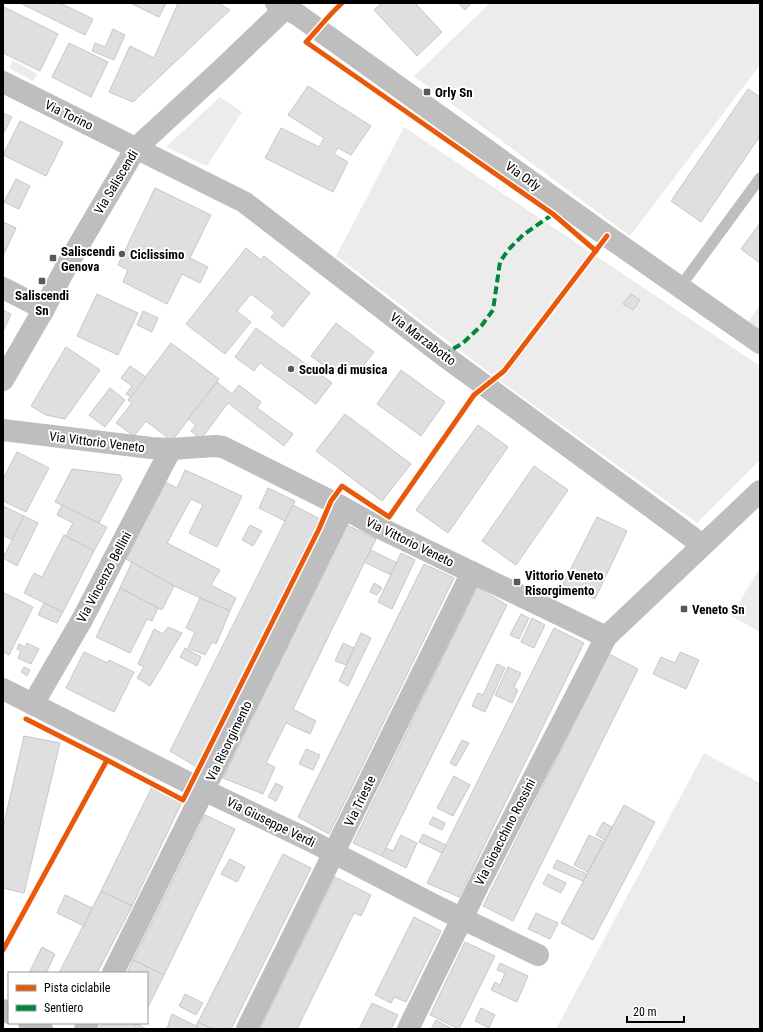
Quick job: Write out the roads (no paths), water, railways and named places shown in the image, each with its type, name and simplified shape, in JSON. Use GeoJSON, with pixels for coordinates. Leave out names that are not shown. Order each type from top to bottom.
{"type":"FeatureCollection","features":[{"type":"Feature","properties":{"kind":"street","name":"Via Saliscendi"},"geometry":{"type":"LineString","coordinates":[[3,380],[44,309],[67,265],[136,148],[222,69],[284,5]]}},
{"type":"Feature","properties":{"kind":"street","name":"Via Orly"},"geometry":{"type":"LineString","coordinates":[[284,5],[760,343]]}},
{"type":"Feature","properties":{"kind":"street","name":"Via Torino"},"geometry":{"type":"LineString","coordinates":[[3,82],[136,148]]}},
{"type":"Feature","properties":{"kind":"street","name":"Via Marzabotto"},"geometry":{"type":"LineString","coordinates":[[136,148],[244,202],[443,355],[667,518],[702,546]]}},
{"type":"Feature","properties":{"kind":"street"},"geometry":{"type":"LineString","coordinates":[[3,288],[44,309]]}},
{"type":"Feature","properties":{"kind":"street","name":"Via Vittorio Veneto"},"geometry":{"type":"LineString","coordinates":[[3,430],[151,448],[171,449],[216,446],[223,447],[344,508],[378,527],[606,637]]}},
{"type":"Feature","properties":{"kind":"street","name":"Via Vincenzo Bellini"},"geometry":{"type":"LineString","coordinates":[[33,704],[83,618],[171,449]]}},
{"type":"Feature","properties":{"kind":"street"},"geometry":{"type":"LineString","coordinates":[[606,637],[760,490]]}},
{"type":"Feature","properties":{"kind":"street","name":"Via Risorgimento"},"geometry":{"type":"LineString","coordinates":[[114,972],[344,508]]}},
{"type":"Feature","properties":{"kind":"street","name":"Via Trieste"},"geometry":{"type":"LineString","coordinates":[[247,1029],[472,572]]}},
{"type":"Feature","properties":{"kind":"street","name":"Via Gioacchino Rossini"},"geometry":{"type":"LineString","coordinates":[[408,1029],[484,874],[606,637]]}},
{"type":"Feature","properties":{"kind":"street","name":"Via Giuseppe Verdi"},"geometry":{"type":"LineString","coordinates":[[3,690],[462,919],[538,955]]}},
{"type":"Feature","properties":{"kind":"street"},"geometry":{"type":"LineString","coordinates":[[31,1024],[42,1029]]}},
{"type":"Feature","properties":{"kind":"lane"},"geometry":{"type":"LineString","coordinates":[[680,287],[760,178]]}},
{"type":"Feature","properties":{"kind":"place","name":"Orly Sn"},"geometry":{"type":"Point","coordinates":[427,92]}},
{"type":"Feature","properties":{"kind":"place","name":"Ciclissimo"},"geometry":{"type":"Point","coordinates":[122,254]}},
{"type":"Feature","properties":{"kind":"place","name":"Saliscendi Genova"},"geometry":{"type":"Point","coordinates":[53,258]}},
{"type":"Feature","properties":{"kind":"place","name":"Saliscendi Sn"},"geometry":{"type":"Point","coordinates":[42,281]}},
{"type":"Feature","properties":{"kind":"place","name":"Scuola di musica"},"geometry":{"type":"Point","coordinates":[291,369]}},
{"type":"Feature","properties":{"kind":"place","name":"Vittorio Veneto Risorgimento"},"geometry":{"type":"Point","coordinates":[517,582]}},
{"type":"Feature","properties":{"kind":"place","name":"Veneto Sn"},"geometry":{"type":"Point","coordinates":[684,609]}}]}
